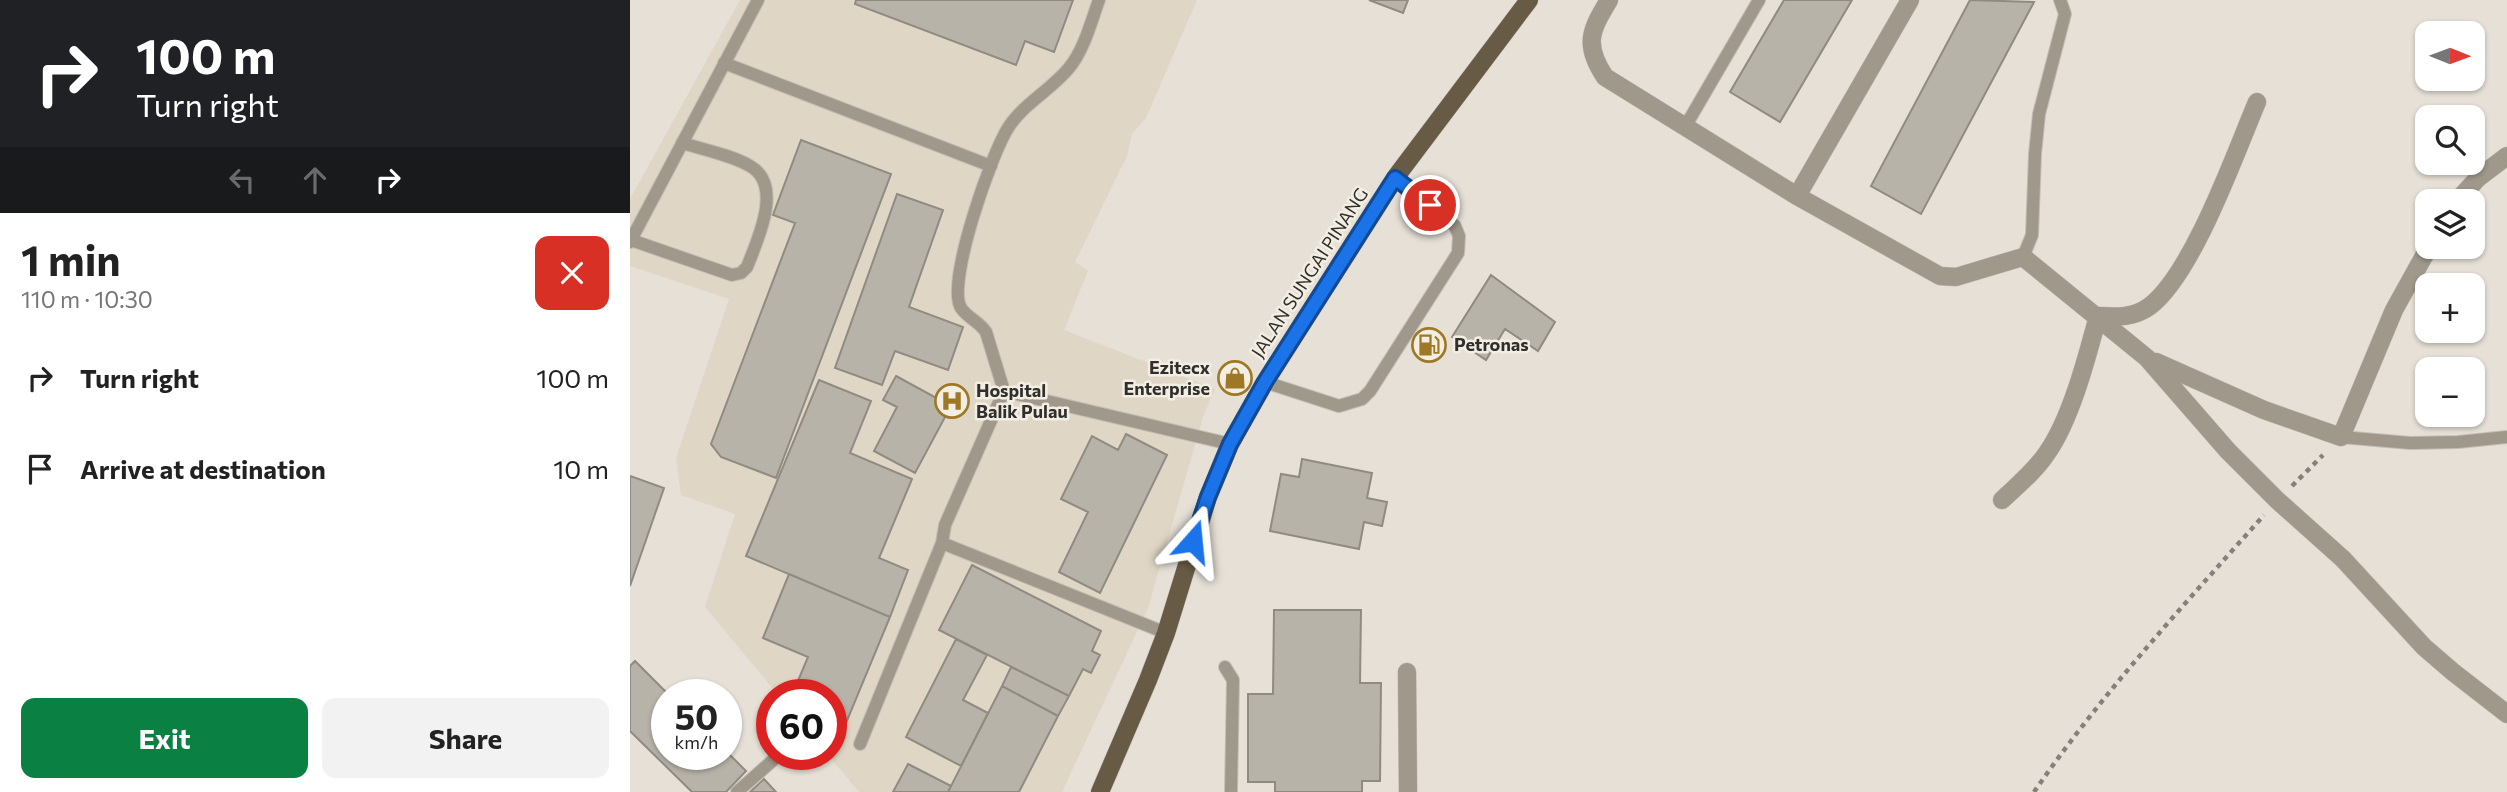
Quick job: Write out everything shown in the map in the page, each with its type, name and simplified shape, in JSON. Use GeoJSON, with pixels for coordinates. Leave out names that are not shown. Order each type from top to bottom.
{"type":"FeatureCollection","features":[{"type":"Feature","properties":{"kind":"main road","name":"JALAN SUNGAI PINANG"},"geometry":{"type":"LineString","coordinates":[[1100,792],[1166,633],[1208,497],[1230,444],[1265,382],[1395,178],[1529,0]]}},
{"type":"Feature","properties":{"kind":"street"},"geometry":{"type":"LineString","coordinates":[[1609,0],[1592,29],[1592,52],[1605,77],[1797,196],[1940,276],[1956,277],[2023,257],[2147,358],[2228,451],[2277,500],[2343,559],[2424,647],[2462,680],[2507,713]]}},
{"type":"Feature","properties":{"kind":"street"},"geometry":{"type":"LineString","coordinates":[[1797,196],[1910,0]]}},
{"type":"Feature","properties":{"kind":"street"},"geometry":{"type":"LineString","coordinates":[[2098,316],[2127,317],[2150,305],[2171,283],[2195,243],[2218,195],[2257,102]]}},
{"type":"Feature","properties":{"kind":"street"},"geometry":{"type":"LineString","coordinates":[[2468,189],[2507,156]]}},
{"type":"Feature","properties":{"kind":"street"},"geometry":{"type":"LineString","coordinates":[[2147,358],[2264,410],[2341,437],[2389,322],[2423,259]]}},
{"type":"Feature","properties":{"kind":"street"},"geometry":{"type":"LineString","coordinates":[[2002,499],[2034,470],[2048,452],[2084,367],[2098,316]]}},
{"type":"Feature","properties":{"kind":"street"},"geometry":{"type":"LineString","coordinates":[[1407,672],[1408,792]]}},
{"type":"Feature","properties":{"kind":"lane"},"geometry":{"type":"LineString","coordinates":[[682,143],[751,166],[762,176],[767,190],[765,216],[747,267],[741,273],[732,275],[630,241],[724,63],[758,0]]}},
{"type":"Feature","properties":{"kind":"lane"},"geometry":{"type":"LineString","coordinates":[[860,744],[942,543],[945,525],[1004,391],[986,332],[964,313],[957,290],[960,264],[991,166],[1017,116],[1070,68],[1099,0]]}},
{"type":"Feature","properties":{"kind":"lane"},"geometry":{"type":"LineString","coordinates":[[1685,127],[1759,0]]}},
{"type":"Feature","properties":{"kind":"lane"},"geometry":{"type":"LineString","coordinates":[[2023,257],[2032,235],[2039,114],[2066,14],[2060,0]]}},
{"type":"Feature","properties":{"kind":"lane"},"geometry":{"type":"LineString","coordinates":[[724,63],[991,166]]}},
{"type":"Feature","properties":{"kind":"lane"},"geometry":{"type":"LineString","coordinates":[[1265,382],[1339,406],[1362,399],[1370,391],[1458,253],[1459,236],[1455,226],[1395,178]]}},
{"type":"Feature","properties":{"kind":"lane"},"geometry":{"type":"LineString","coordinates":[[1004,391],[1230,444]]}},
{"type":"Feature","properties":{"kind":"lane"},"geometry":{"type":"LineString","coordinates":[[2341,437],[2410,443],[2507,437]]}},
{"type":"Feature","properties":{"kind":"lane"},"geometry":{"type":"LineString","coordinates":[[942,543],[1166,633]]}},
{"type":"Feature","properties":{"kind":"lane"},"geometry":{"type":"LineString","coordinates":[[1225,667],[1233,680],[1231,792]]}},
{"type":"Feature","properties":{"kind":"lane"},"geometry":{"type":"LineString","coordinates":[[737,792],[762,770]]}},
{"type":"Feature","properties":{"kind":"path"},"geometry":{"type":"LineString","coordinates":[[2034,792],[2065,747],[2122,675],[2277,500],[2341,437]]}},
{"type":"Feature","properties":{"kind":"shaded area","name":"Hospital Balik Pulau"},"geometry":{"type":"Polygon","coordinates":[[[740,0],[1197,0],[1146,118],[1132,134],[1127,156],[1075,262],[1088,271],[1064,330],[1215,389],[1204,414],[1148,608],[1062,792],[859,792],[840,770],[847,770],[847,679],[765,679],[705,607],[735,514],[681,495],[676,458],[729,299],[630,266],[630,199],[740,0]]]}},
{"type":"Feature","properties":{"kind":"building"},"geometry":{"type":"Polygon","coordinates":[[[856,0],[1073,0],[1054,52],[1025,41],[1016,65],[855,4],[856,0]]]}},
{"type":"Feature","properties":{"kind":"building"},"geometry":{"type":"Polygon","coordinates":[[[1369,0],[1408,0],[1403,13],[1369,0]]]}},
{"type":"Feature","properties":{"kind":"building"},"geometry":{"type":"Polygon","coordinates":[[[1784,0],[1852,0],[1780,122],[1730,92],[1784,0]]]}},
{"type":"Feature","properties":{"kind":"building"},"geometry":{"type":"Polygon","coordinates":[[[1970,0],[2034,2],[1921,214],[1871,186],[1970,0]]]}},
{"type":"Feature","properties":{"kind":"building"},"geometry":{"type":"Polygon","coordinates":[[[801,140],[891,174],[776,478],[721,457],[711,444],[795,223],[773,215],[801,140]]]}},
{"type":"Feature","properties":{"kind":"building"},"geometry":{"type":"Polygon","coordinates":[[[897,194],[943,210],[909,307],[963,327],[948,370],[895,351],[882,385],[835,368],[897,194]]]}},
{"type":"Feature","properties":{"kind":"building"},"geometry":{"type":"Polygon","coordinates":[[[1491,275],[1555,322],[1538,351],[1505,329],[1486,360],[1452,337],[1491,275]]]}},
{"type":"Feature","properties":{"kind":"building"},"geometry":{"type":"Polygon","coordinates":[[[896,376],[951,406],[915,473],[874,451],[897,407],[883,400],[896,376]]]}},
{"type":"Feature","properties":{"kind":"building"},"geometry":{"type":"Polygon","coordinates":[[[819,380],[871,401],[850,453],[912,479],[879,558],[908,570],[890,617],[746,556],[819,380]]]}},
{"type":"Feature","properties":{"kind":"building"},"geometry":{"type":"Polygon","coordinates":[[[1126,434],[1167,455],[1100,593],[1059,572],[1088,512],[1061,499],[1092,436],[1118,450],[1126,434]]]}},
{"type":"Feature","properties":{"kind":"building"},"geometry":{"type":"Polygon","coordinates":[[[1302,459],[1372,473],[1367,498],[1387,502],[1382,526],[1364,522],[1359,549],[1270,531],[1281,474],[1299,477],[1302,459]]]}},
{"type":"Feature","properties":{"kind":"building"},"geometry":{"type":"Polygon","coordinates":[[[630,476],[664,488],[630,586],[630,476]]]}},
{"type":"Feature","properties":{"kind":"building"},"geometry":{"type":"Polygon","coordinates":[[[972,565],[1101,631],[1092,651],[1100,655],[1091,673],[1083,669],[1069,696],[939,630],[972,565]]]}},
{"type":"Feature","properties":{"kind":"building"},"geometry":{"type":"Polygon","coordinates":[[[789,574],[890,617],[847,721],[847,679],[799,679],[808,657],[763,638],[789,574]]]}},
{"type":"Feature","properties":{"kind":"building"},"geometry":{"type":"Polygon","coordinates":[[[1274,610],[1361,610],[1360,683],[1381,683],[1380,781],[1362,781],[1362,792],[1275,792],[1275,782],[1248,782],[1248,694],[1273,694],[1274,610]]]}},
{"type":"Feature","properties":{"kind":"building"},"geometry":{"type":"Polygon","coordinates":[[[956,639],[987,655],[963,700],[988,713],[961,766],[906,737],[956,639]]]}},
{"type":"Feature","properties":{"kind":"building"},"geometry":{"type":"Polygon","coordinates":[[[635,661],[653,679],[651,752],[630,731],[630,666],[635,661]]]}},
{"type":"Feature","properties":{"kind":"building"},"geometry":{"type":"Polygon","coordinates":[[[1011,667],[1069,696],[1058,716],[1002,686],[1011,667]]]}},
{"type":"Feature","properties":{"kind":"building"},"geometry":{"type":"Polygon","coordinates":[[[1002,686],[1058,716],[1019,792],[948,792],[1002,686]]]}},
{"type":"Feature","properties":{"kind":"building"},"geometry":{"type":"Polygon","coordinates":[[[908,764],[951,786],[948,792],[893,792],[908,764]]]}},
{"type":"Feature","properties":{"kind":"building"},"geometry":{"type":"Polygon","coordinates":[[[742,767],[746,771],[726,792],[692,792],[670,770],[742,770],[742,767]]]}},
{"type":"Feature","properties":{"kind":"building"},"geometry":{"type":"Polygon","coordinates":[[[764,779],[776,792],[750,792],[764,779]]]}},
{"type":"Feature","properties":{"kind":"place","name":"Petronas"},"geometry":{"type":"Point","coordinates":[1429,345]}},
{"type":"Feature","properties":{"kind":"place","name":"Ezitecx Enterprise"},"geometry":{"type":"Point","coordinates":[1235,378]}},
{"type":"Feature","properties":{"kind":"place","name":"Hospital Balik Pulau"},"geometry":{"type":"Point","coordinates":[952,401]}},
{"type":"Feature","properties":{"kind":"route"},"geometry":{"type":"LineString","coordinates":[[1193,541],[1230,444],[1265,382],[1395,178],[1430,205]]}}]}
